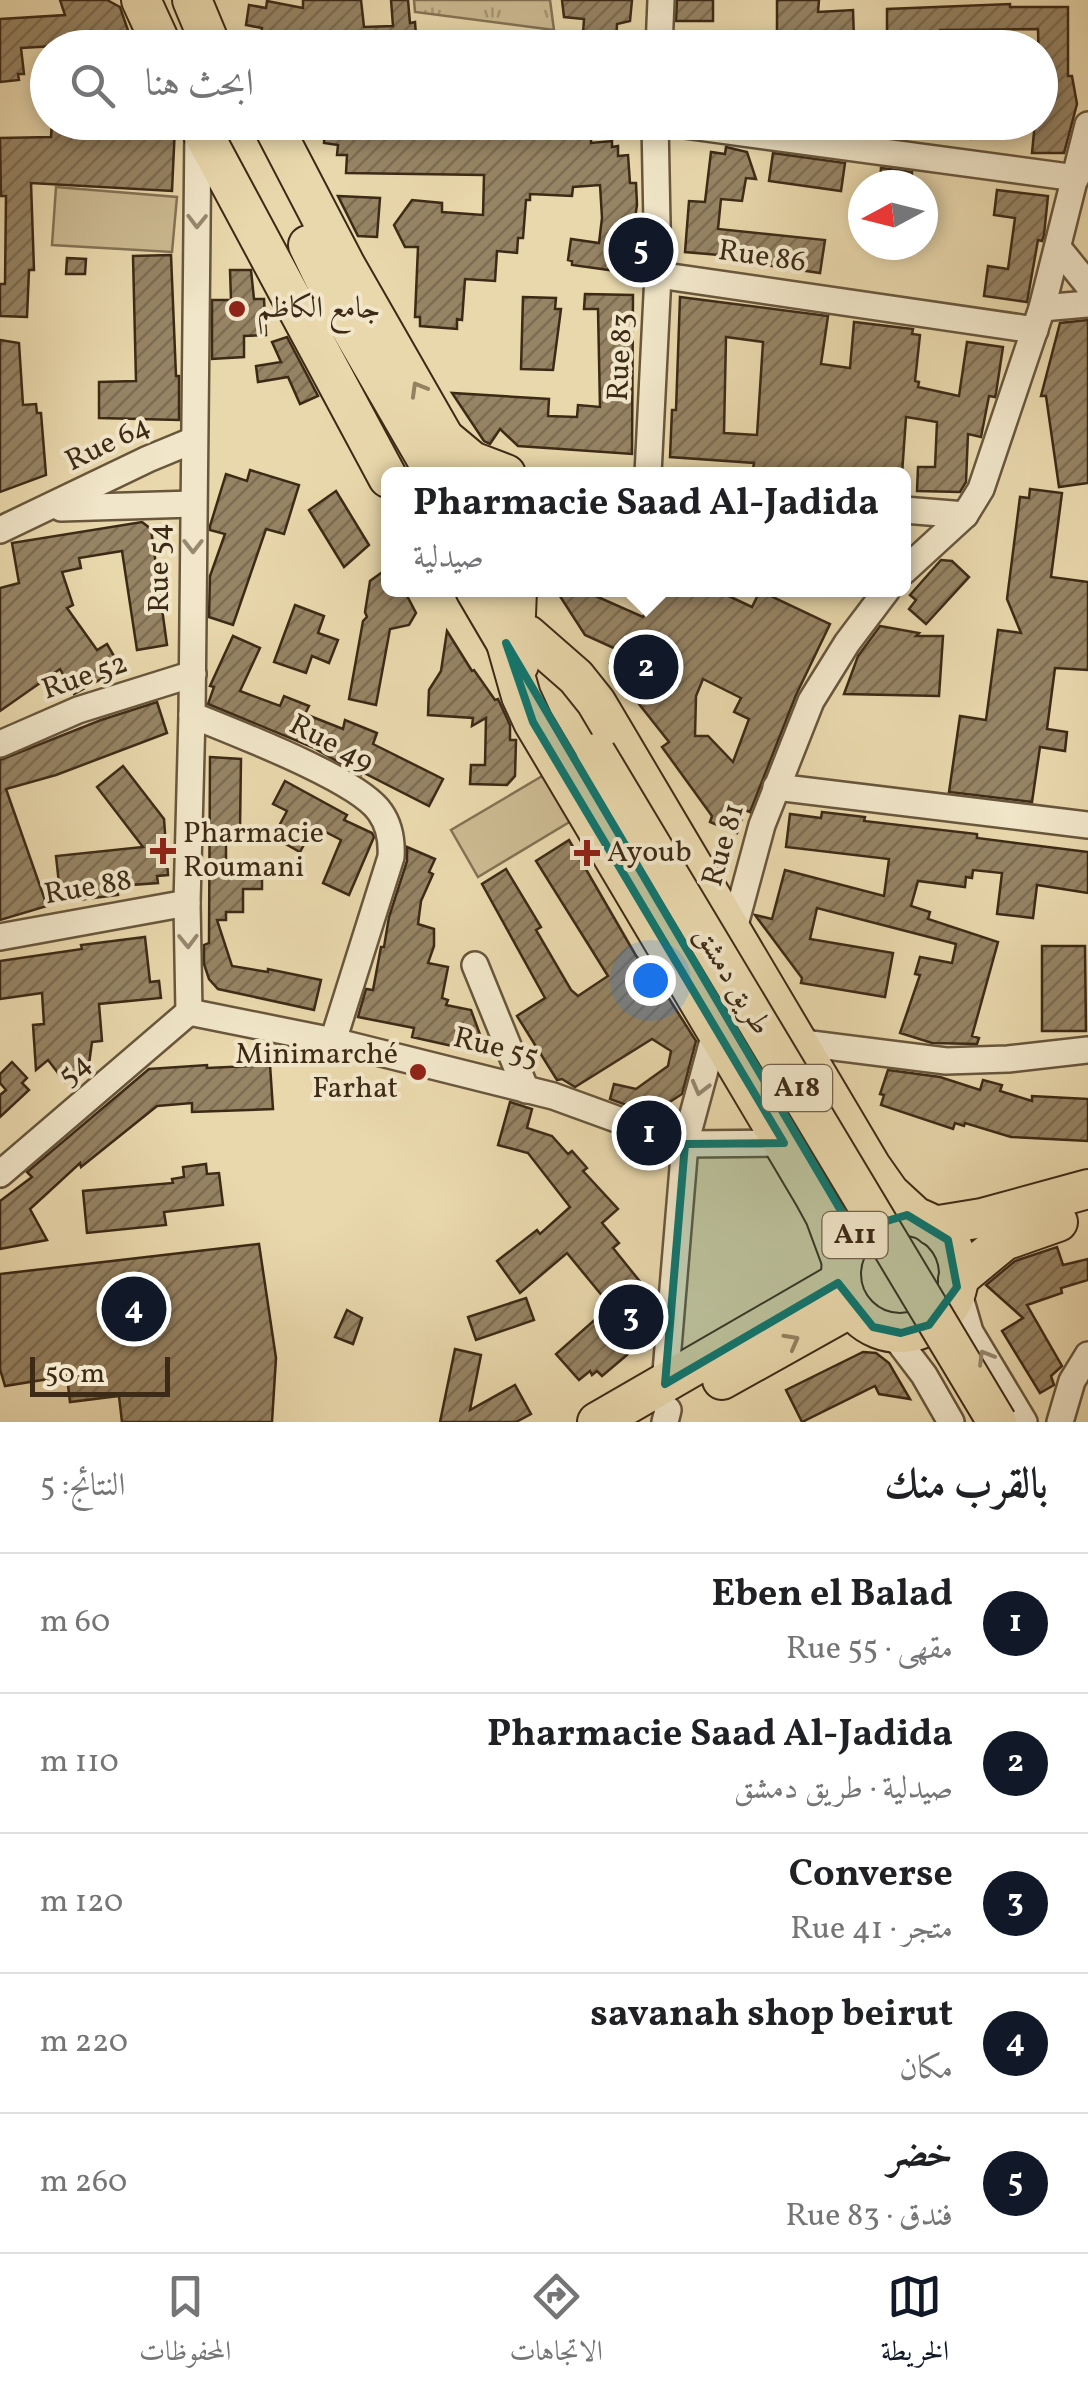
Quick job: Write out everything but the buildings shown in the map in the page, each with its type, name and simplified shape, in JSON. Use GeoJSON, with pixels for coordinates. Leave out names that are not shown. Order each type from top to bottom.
{"type":"FeatureCollection","features":[{"type":"Feature","properties":{"kind":"highway"},"geometry":{"type":"LineString","coordinates":[[142,0],[155,30]]}},
{"type":"Feature","properties":{"kind":"highway"},"geometry":{"type":"LineString","coordinates":[[167,0],[180,30]]}},
{"type":"Feature","properties":{"kind":"highway"},"geometry":{"type":"LineString","coordinates":[[192,0],[204,30]]}},
{"type":"Feature","properties":{"kind":"highway"},"geometry":{"type":"LineString","coordinates":[[218,0],[230,30]]}},
{"type":"Feature","properties":{"kind":"highway"},"geometry":{"type":"LineString","coordinates":[[217,140],[416,461]]}},
{"type":"Feature","properties":{"kind":"highway"},"geometry":{"type":"LineString","coordinates":[[255,140],[416,461]]}},
{"type":"Feature","properties":{"kind":"highway"},"geometry":{"type":"LineString","coordinates":[[280,140],[346,266],[416,461]]}},
{"type":"Feature","properties":{"kind":"highway"},"geometry":{"type":"LineString","coordinates":[[416,461],[472,461],[488,467]]}},
{"type":"Feature","properties":{"kind":"highway","name":"طريق دمشق"},"geometry":{"type":"LineString","coordinates":[[486,597],[514,614],[584,754],[967,1422]]}},
{"type":"Feature","properties":{"kind":"highway"},"geometry":{"type":"LineString","coordinates":[[514,614],[576,676],[596,702],[881,1182],[953,1249],[958,1283]]}},
{"type":"Feature","properties":{"kind":"highway"},"geometry":{"type":"LineString","coordinates":[[514,614],[521,696],[533,722],[825,1216],[845,1284],[865,1322],[892,1332],[911,1332],[929,1325],[944,1313],[958,1283],[988,1251],[1004,1241],[1088,1213]]}},
{"type":"Feature","properties":{"kind":"highway","name":"طريق دمشق"},"geometry":{"type":"LineString","coordinates":[[584,754],[998,1422]]}},
{"type":"Feature","properties":{"kind":"highway","name":"A11"},"geometry":{"type":"LineString","coordinates":[[597,1422],[661,1409],[845,1284],[855,1236],[870,1223],[897,1215],[925,1221],[982,1218],[1088,1189]]}},
{"type":"Feature","properties":{"kind":"street"},"geometry":{"type":"LineString","coordinates":[[661,30],[662,0]]}},
{"type":"Feature","properties":{"kind":"street"},"geometry":{"type":"LineString","coordinates":[[911,565],[965,515],[981,489],[1059,249],[1088,125]]}},
{"type":"Feature","properties":{"kind":"street","name":"Rue 54"},"geometry":{"type":"LineString","coordinates":[[189,1012],[192,504],[205,140]]}},
{"type":"Feature","properties":{"kind":"street","name":"Rue 83"},"geometry":{"type":"LineString","coordinates":[[648,467],[658,274],[659,140]]}},
{"type":"Feature","properties":{"kind":"street"},"geometry":{"type":"LineString","coordinates":[[793,140],[1076,178]]}},
{"type":"Feature","properties":{"kind":"street"},"geometry":{"type":"LineString","coordinates":[[1059,249],[1088,285]]}},
{"type":"Feature","properties":{"kind":"street","name":"Rue 86"},"geometry":{"type":"LineString","coordinates":[[658,274],[1038,319],[1088,304]]}},
{"type":"Feature","properties":{"kind":"street","name":"Rue 64"},"geometry":{"type":"LineString","coordinates":[[0,530],[148,458],[194,440]]}},
{"type":"Feature","properties":{"kind":"street","name":"Rue 64"},"geometry":{"type":"LineString","coordinates":[[51,508],[192,504]]}},
{"type":"Feature","properties":{"kind":"street"},"geometry":{"type":"LineString","coordinates":[[911,511],[965,515]]}},
{"type":"Feature","properties":{"kind":"street","name":"Rue 81"},"geometry":{"type":"LineString","coordinates":[[661,1409],[685,1144],[714,1033],[732,936],[776,787],[810,701],[882,597]]}},
{"type":"Feature","properties":{"kind":"street","name":"Rue 52"},"geometry":{"type":"LineString","coordinates":[[0,744],[78,710],[192,674]]}},
{"type":"Feature","properties":{"kind":"street","name":"Rue 49"},"geometry":{"type":"LineString","coordinates":[[192,715],[288,755],[358,792],[379,809],[390,829],[391,857],[333,1041]]}},
{"type":"Feature","properties":{"kind":"street"},"geometry":{"type":"LineString","coordinates":[[776,787],[1088,825]]}},
{"type":"Feature","properties":{"kind":"street","name":"Rue 88"},"geometry":{"type":"LineString","coordinates":[[0,936],[187,903]]}},
{"type":"Feature","properties":{"kind":"street"},"geometry":{"type":"LineString","coordinates":[[475,964],[526,1090]]}},
{"type":"Feature","properties":{"kind":"street","name":"Rue 55"},"geometry":{"type":"LineString","coordinates":[[189,1012],[333,1041],[553,1096],[685,1144],[783,1143]]}},
{"type":"Feature","properties":{"kind":"street","name":"54"},"geometry":{"type":"LineString","coordinates":[[0,1174],[189,1012]]}},
{"type":"Feature","properties":{"kind":"street"},"geometry":{"type":"LineString","coordinates":[[795,1042],[946,1061],[1088,1050]]}},
{"type":"Feature","properties":{"kind":"street"},"geometry":{"type":"LineString","coordinates":[[958,1283],[970,1332],[1024,1422]]}},
{"type":"Feature","properties":{"kind":"street"},"geometry":{"type":"LineString","coordinates":[[892,1332],[951,1422]]}},
{"type":"Feature","properties":{"kind":"street"},"geometry":{"type":"LineString","coordinates":[[1060,1422],[1080,1362],[1088,1355]]}},
{"type":"Feature","properties":{"kind":"highlighted area"},"geometry":{"type":"Polygon","coordinates":[[[506,643],[853,1231],[907,1215],[948,1240],[957,1287],[929,1325],[901,1333],[873,1327],[838,1283],[665,1384],[685,1144],[784,1143],[533,722],[506,643]]]}},
{"type":"Feature","properties":{"kind":"green space"},"geometry":{"type":"Polygon","coordinates":[[[414,0],[550,0],[554,30],[415,12],[414,0]]]}},
{"type":"Feature","properties":{"kind":"green space"},"geometry":{"type":"Polygon","coordinates":[[[56,187],[177,197],[172,252],[52,245],[56,187]]]}},
{"type":"Feature","properties":{"kind":"green space"},"geometry":{"type":"Polygon","coordinates":[[[544,775],[571,821],[478,877],[451,830],[544,775]]]}},
{"type":"Feature","properties":{"kind":"place","name":"خضر"},"geometry":{"type":"Point","coordinates":[641,250]}},
{"type":"Feature","properties":{"kind":"place","name":"جامع الكاظم"},"geometry":{"type":"Point","coordinates":[237,309]}},
{"type":"Feature","properties":{"kind":"place","name":"Pharmacie Saad Al-Jadida"},"geometry":{"type":"Point","coordinates":[646,667]}},
{"type":"Feature","properties":{"kind":"place","name":"Pharmacie Roumani"},"geometry":{"type":"Point","coordinates":[163,851]}},
{"type":"Feature","properties":{"kind":"place","name":"Ayoub"},"geometry":{"type":"Point","coordinates":[587,853]}},
{"type":"Feature","properties":{"kind":"place","name":"Minimarché Farhat"},"geometry":{"type":"Point","coordinates":[418,1072]}},
{"type":"Feature","properties":{"kind":"place","name":"Eben el Balad"},"geometry":{"type":"Point","coordinates":[649,1133]}},
{"type":"Feature","properties":{"kind":"place","name":"savanah shop beirut"},"geometry":{"type":"Point","coordinates":[134,1309]}},
{"type":"Feature","properties":{"kind":"place","name":"Converse"},"geometry":{"type":"Point","coordinates":[631,1317]}}]}
